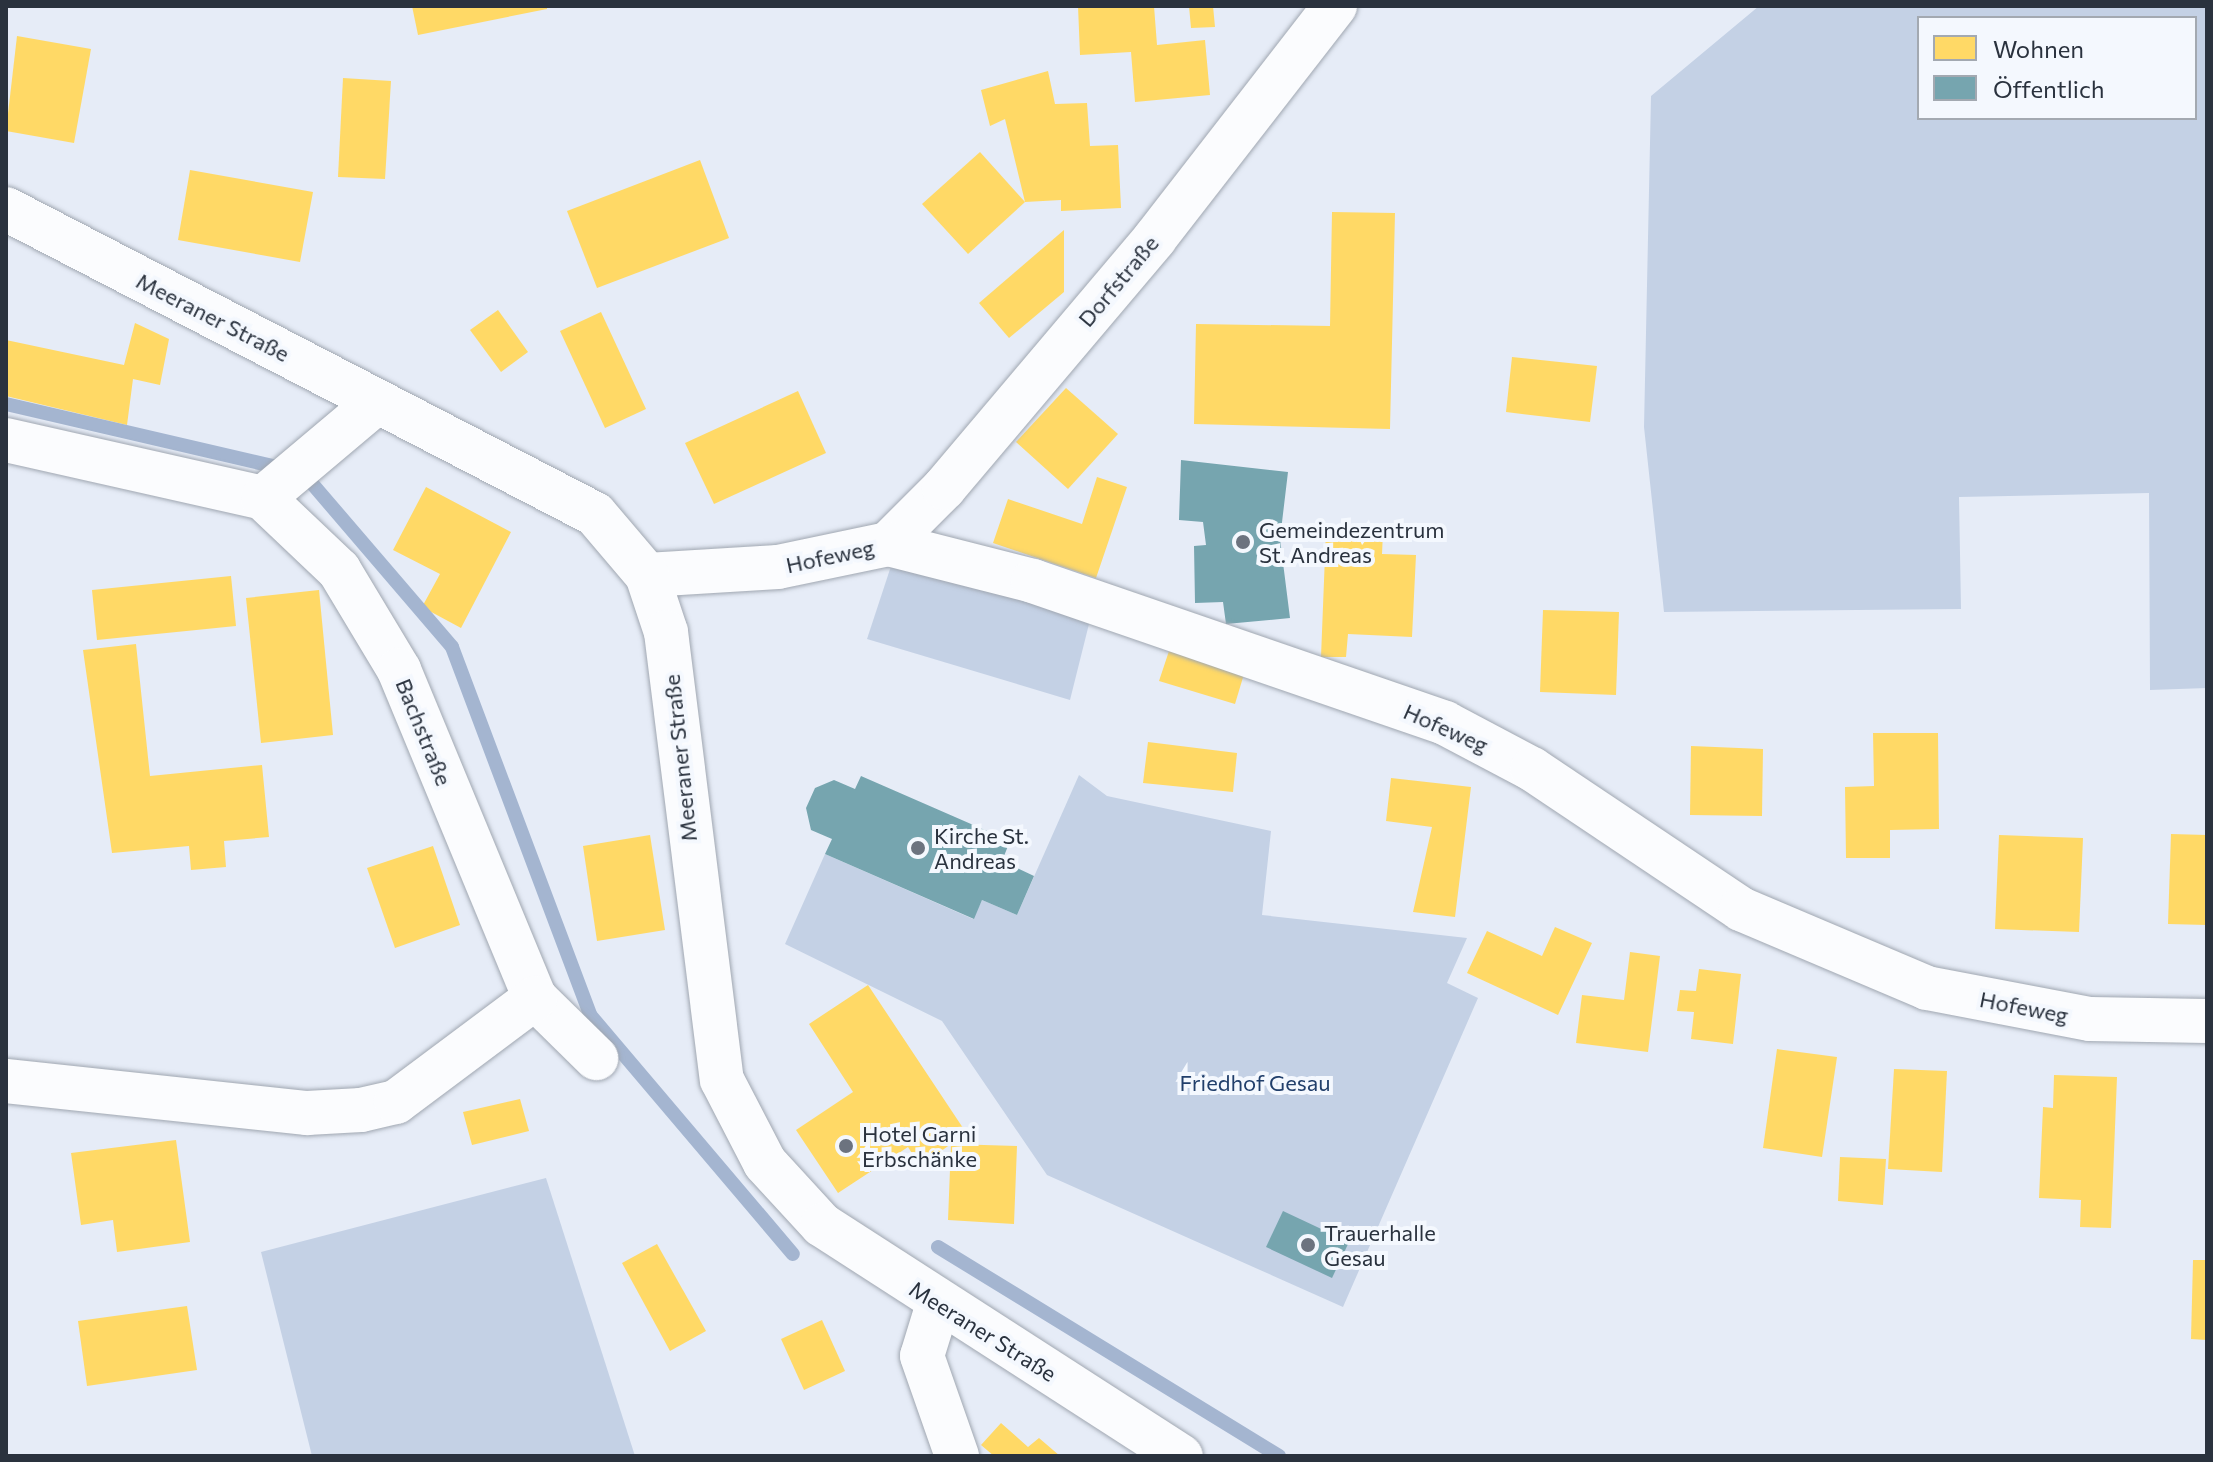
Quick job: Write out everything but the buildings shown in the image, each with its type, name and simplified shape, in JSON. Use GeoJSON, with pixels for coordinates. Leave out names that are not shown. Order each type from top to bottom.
{"type":"FeatureCollection","features":[{"type":"Feature","properties":{"kind":"street","name":"Dorfstraße"},"geometry":{"type":"LineString","coordinates":[[888,544],[944,488],[1155,238],[1335,6]]}},
{"type":"Feature","properties":{"kind":"street","name":"Meeraner Straße"},"geometry":{"type":"LineString","coordinates":[[6,209],[595,514],[647,575],[666,632],[722,1080],[765,1163],[822,1225],[938,1304],[1181,1456]]}},
{"type":"Feature","properties":{"kind":"street"},"geometry":{"type":"LineString","coordinates":[[6,440],[285,479],[377,402]]}},
{"type":"Feature","properties":{"kind":"street","name":"Bachstraße"},"geometry":{"type":"LineString","coordinates":[[285,479],[399,670],[535,998],[596,1058]]}},
{"type":"Feature","properties":{"kind":"street","name":"Hofeweg"},"geometry":{"type":"LineString","coordinates":[[647,575],[778,567],[888,544],[1151,618],[1445,723],[1532,769],[1741,909],[1927,988],[2090,1019],[2207,1021]]}},
{"type":"Feature","properties":{"kind":"street"},"geometry":{"type":"LineString","coordinates":[[6,1081],[307,1113],[361,1110],[396,1102],[535,998]]}},
{"type":"Feature","properties":{"kind":"street"},"geometry":{"type":"LineString","coordinates":[[938,1304],[922,1356],[957,1456]]}},
{"type":"Feature","properties":{"kind":"green space"},"geometry":{"type":"Polygon","coordinates":[[[1759,6],[2207,6],[2207,688],[2150,690],[2149,493],[1959,497],[1961,609],[1664,612],[1644,427],[1651,96],[1759,6]]]}},
{"type":"Feature","properties":{"kind":"green space"},"geometry":{"type":"Polygon","coordinates":[[[894,557],[1090,620],[1070,700],[867,639],[894,557]]]}},
{"type":"Feature","properties":{"kind":"green space","name":"Friedhof Gesau"},"geometry":{"type":"Polygon","coordinates":[[[1079,775],[1107,796],[1271,831],[1262,915],[1467,938],[1447,983],[1478,998],[1343,1307],[1047,1175],[942,1021],[785,944],[825,854],[973,919],[982,900],[1017,915],[1079,775]]]}},
{"type":"Feature","properties":{"kind":"green space"},"geometry":{"type":"Polygon","coordinates":[[[546,1178],[635,1456],[312,1456],[261,1252],[546,1178]]]}},
{"type":"Feature","properties":{"kind":"waterway"},"geometry":{"type":"LineString","coordinates":[[6,404],[303,473],[452,647],[591,1016],[793,1254]]}},
{"type":"Feature","properties":{"kind":"waterway"},"geometry":{"type":"LineString","coordinates":[[938,1247],[1279,1456]]}},
{"type":"Feature","properties":{"kind":"place","name":"Gemeindezentrum St. Andreas"},"geometry":{"type":"Point","coordinates":[1243,542]}},
{"type":"Feature","properties":{"kind":"place","name":"Kirche St. Andreas"},"geometry":{"type":"Point","coordinates":[918,848]}},
{"type":"Feature","properties":{"kind":"place","name":"Hotel Garni Erbschänke"},"geometry":{"type":"Point","coordinates":[846,1146]}},
{"type":"Feature","properties":{"kind":"place","name":"Trauerhalle Gesau"},"geometry":{"type":"Point","coordinates":[1308,1245]}}]}
